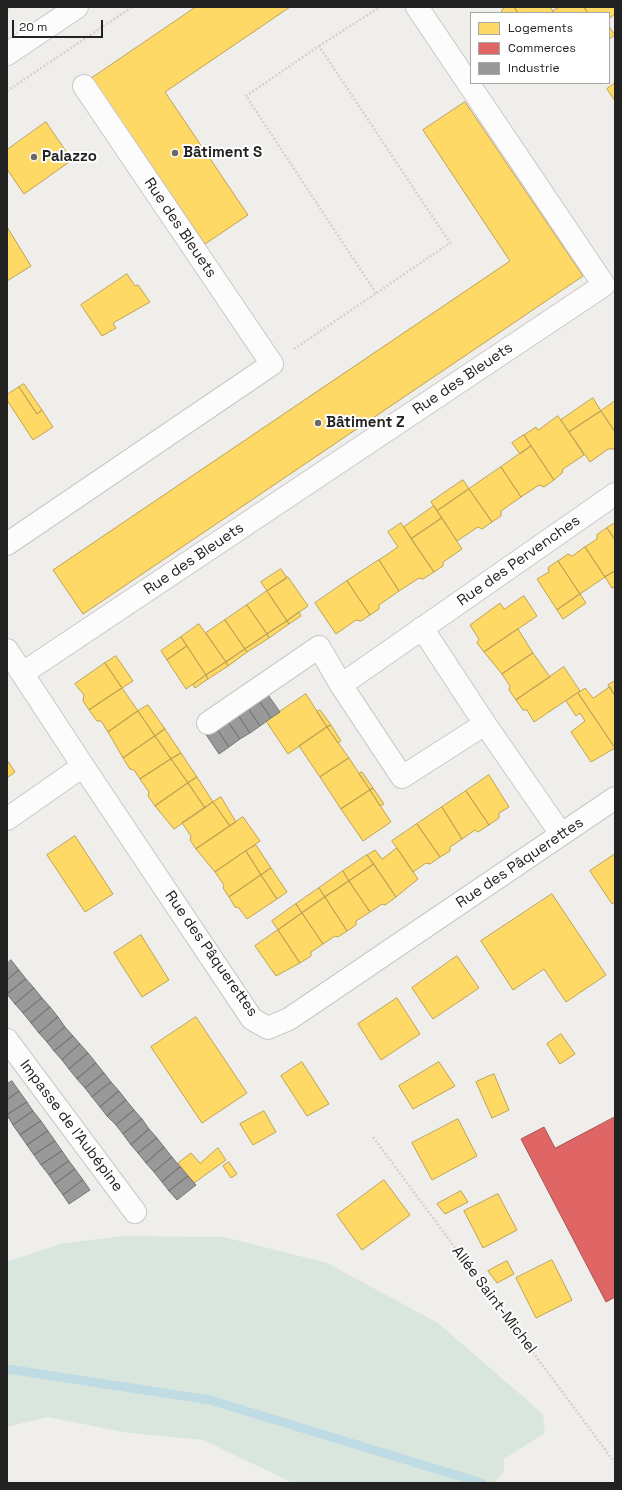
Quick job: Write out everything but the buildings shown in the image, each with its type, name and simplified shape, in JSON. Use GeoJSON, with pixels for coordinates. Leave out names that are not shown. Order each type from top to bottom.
{"type":"FeatureCollection","features":[{"type":"Feature","properties":{"kind":"street"},"geometry":{"type":"LineString","coordinates":[[7,54],[77,7]]}},
{"type":"Feature","properties":{"kind":"street","name":"Rue des Bleuets"},"geometry":{"type":"LineString","coordinates":[[23,673],[604,285],[416,7]]}},
{"type":"Feature","properties":{"kind":"street","name":"Rue des Bleuets"},"geometry":{"type":"LineString","coordinates":[[84,86],[272,364]]}},
{"type":"Feature","properties":{"kind":"street"},"geometry":{"type":"LineString","coordinates":[[7,544],[272,364]]}},
{"type":"Feature","properties":{"kind":"street","name":"Rue des Pervenches"},"geometry":{"type":"LineString","coordinates":[[341,685],[615,494]]}},
{"type":"Feature","properties":{"kind":"street"},"geometry":{"type":"LineString","coordinates":[[422,628],[484,724],[561,834]]}},
{"type":"Feature","properties":{"kind":"street"},"geometry":{"type":"LineString","coordinates":[[208,723],[319,647],[341,685],[402,777],[484,724]]}},
{"type":"Feature","properties":{"kind":"street","name":"Rue des Pâquerettes"},"geometry":{"type":"LineString","coordinates":[[7,650],[82,766],[252,1019],[268,1028],[289,1019],[615,798]]}},
{"type":"Feature","properties":{"kind":"street"},"geometry":{"type":"LineString","coordinates":[[7,819],[82,766]]}},
{"type":"Feature","properties":{"kind":"street","name":"Impasse de l'Aubépine"},"geometry":{"type":"LineString","coordinates":[[7,1040],[134,1212]]}},
{"type":"Feature","properties":{"kind":"path"},"geometry":{"type":"LineString","coordinates":[[7,10],[11,7]]}},
{"type":"Feature","properties":{"kind":"path"},"geometry":{"type":"LineString","coordinates":[[7,91],[132,7]]}},
{"type":"Feature","properties":{"kind":"path"},"geometry":{"type":"LineString","coordinates":[[376,294],[246,96],[319,46],[380,7]]}},
{"type":"Feature","properties":{"kind":"path"},"geometry":{"type":"LineString","coordinates":[[272,364],[450,242],[319,46]]}},
{"type":"Feature","properties":{"kind":"path","name":"Allée Saint-Michel"},"geometry":{"type":"LineString","coordinates":[[373,1137],[615,1463]]}},
{"type":"Feature","properties":{"kind":"shaded area"},"geometry":{"type":"Polygon","coordinates":[[[121,1236],[224,1237],[327,1263],[438,1323],[543,1414],[545,1433],[504,1459],[504,1472],[494,1483],[293,1483],[203,1440],[129,1433],[47,1417],[7,1427],[7,1262],[60,1244],[121,1236]]]}},
{"type":"Feature","properties":{"kind":"waterway"},"geometry":{"type":"LineString","coordinates":[[7,1369],[210,1400],[482,1483]]}},
{"type":"Feature","properties":{"kind":"place","name":"Bâtiment S"},"geometry":{"type":"Point","coordinates":[175,153]}},
{"type":"Feature","properties":{"kind":"place","name":"Palazzo"},"geometry":{"type":"Point","coordinates":[34,157]}},
{"type":"Feature","properties":{"kind":"place","name":"Bâtiment Z"},"geometry":{"type":"Point","coordinates":[318,423]}}]}
